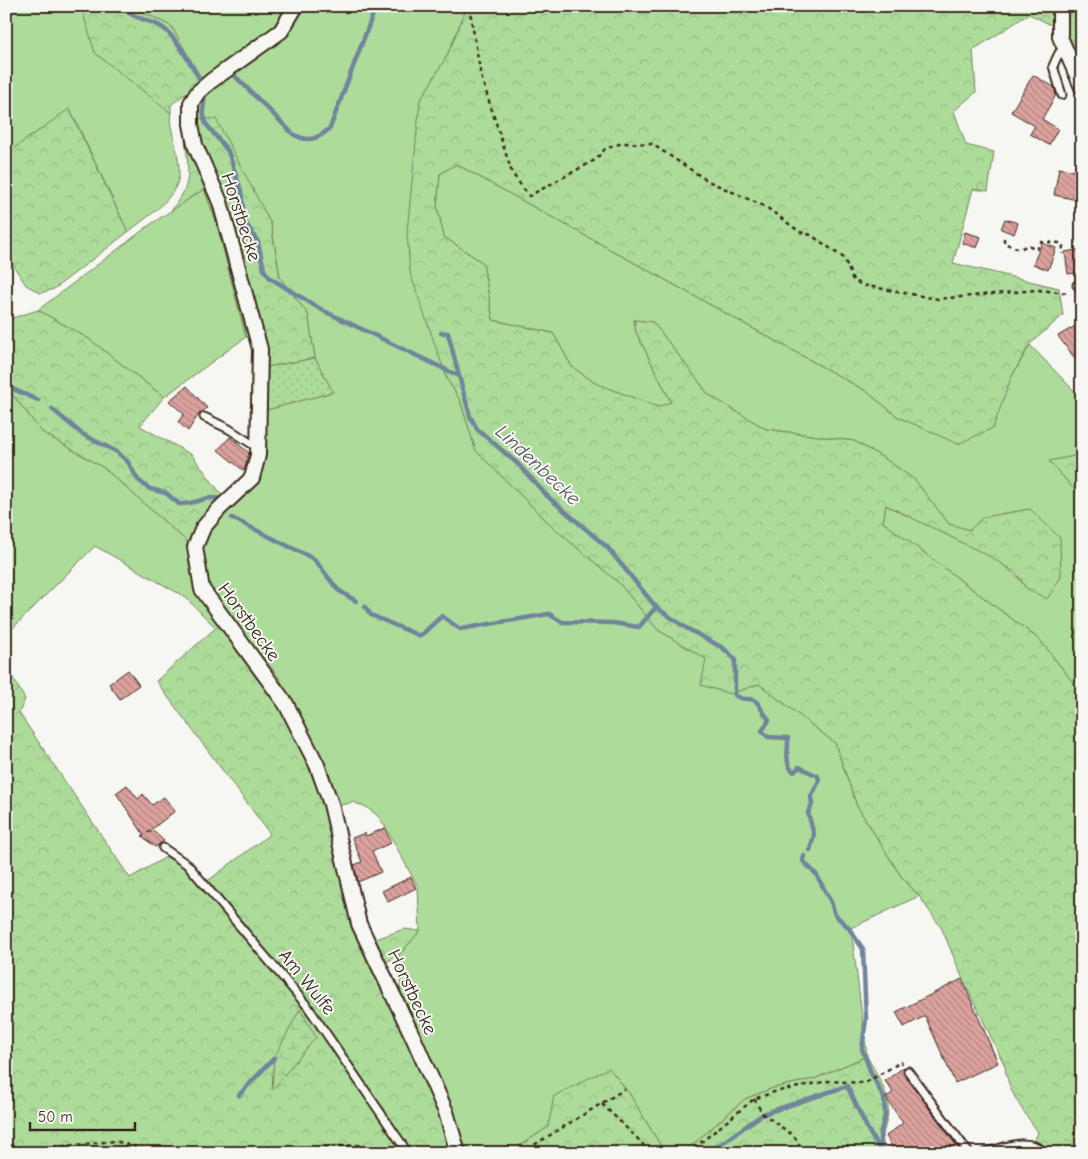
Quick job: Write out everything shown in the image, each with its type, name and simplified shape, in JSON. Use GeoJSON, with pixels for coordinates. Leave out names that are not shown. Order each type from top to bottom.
{"type":"FeatureCollection","features":[{"type":"Feature","properties":{"kind":"street","name":"Horstbecke"},"geometry":{"type":"LineString","coordinates":[[296,6],[280,31],[198,92],[191,103],[190,113],[195,145],[220,202],[260,349],[258,448],[252,478],[219,509],[204,528],[195,546],[202,588],[286,704],[318,765],[331,804],[359,924],[428,1070],[446,1112],[458,1153]]}},
{"type":"Feature","properties":{"kind":"street"},"geometry":{"type":"LineString","coordinates":[[1060,6],[1060,37],[1082,87]]}},
{"type":"Feature","properties":{"kind":"lane"},"geometry":{"type":"LineString","coordinates":[[1062,95],[1053,66],[1059,53],[1065,50]]}},
{"type":"Feature","properties":{"kind":"lane"},"geometry":{"type":"LineString","coordinates":[[204,418],[229,430],[258,448]]}},
{"type":"Feature","properties":{"kind":"lane","name":"Am Wulfe"},"geometry":{"type":"LineString","coordinates":[[163,848],[188,865],[308,1007],[408,1153]]}},
{"type":"Feature","properties":{"kind":"lane"},"geometry":{"type":"LineString","coordinates":[[908,1071],[969,1153]]}},
{"type":"Feature","properties":{"kind":"lane"},"geometry":{"type":"LineString","coordinates":[[984,1153],[1024,1142],[1033,1144],[1046,1153]]}},
{"type":"Feature","properties":{"kind":"path"},"geometry":{"type":"LineString","coordinates":[[469,6],[481,76],[512,173],[529,196],[595,160],[605,149],[622,143],[652,144],[708,181],[766,207],[800,232],[811,235],[844,258],[852,280],[862,285],[938,299],[1037,290],[1078,289]]}},
{"type":"Feature","properties":{"kind":"path"},"geometry":{"type":"LineString","coordinates":[[1004,238],[1004,243],[1020,249],[1028,245],[1037,249],[1041,242],[1061,243],[1064,246],[1062,254]]}},
{"type":"Feature","properties":{"kind":"path"},"geometry":{"type":"LineString","coordinates":[[688,1153],[754,1099],[774,1092],[828,1081],[865,1083],[901,1062],[908,1071]]}},
{"type":"Feature","properties":{"kind":"path"},"geometry":{"type":"LineString","coordinates":[[521,1153],[626,1089]]}},
{"type":"Feature","properties":{"kind":"path"},"geometry":{"type":"LineString","coordinates":[[754,1099],[763,1114],[794,1136],[805,1153]]}},
{"type":"Feature","properties":{"kind":"path"},"geometry":{"type":"LineString","coordinates":[[602,1104],[642,1143],[648,1153]]}},
{"type":"Feature","properties":{"kind":"path"},"geometry":{"type":"LineString","coordinates":[[6,1152],[115,1140],[152,1152],[224,1148],[278,1150],[358,1145],[391,1153]]}},
{"type":"Feature","properties":{"kind":"green space"},"geometry":{"type":"Polygon","coordinates":[[[6,6],[81,6],[96,53],[171,113],[170,121],[179,168],[177,184],[159,208],[128,232],[70,109],[6,154],[6,6]]]}},
{"type":"Feature","properties":{"kind":"green space"},"geometry":{"type":"Polygon","coordinates":[[[81,6],[134,6],[136,9],[171,26],[204,83],[171,105],[171,113],[95,53],[81,6]]]}},
{"type":"Feature","properties":{"kind":"green space"},"geometry":{"type":"Polygon","coordinates":[[[134,6],[465,6],[465,12],[447,56],[420,101],[443,366],[447,379],[460,400],[476,451],[555,529],[619,583],[658,630],[706,659],[730,694],[759,684],[835,743],[857,806],[901,876],[919,896],[851,928],[867,1056],[814,1079],[773,1088],[745,1099],[683,1153],[665,1153],[629,1093],[548,1127],[509,1153],[462,1153],[401,998],[399,955],[420,931],[418,887],[378,816],[366,807],[353,802],[338,806],[326,767],[278,676],[205,586],[198,548],[204,534],[254,480],[263,411],[332,392],[315,358],[308,314],[280,278],[271,224],[252,192],[193,118],[204,83],[171,26],[135,9],[134,6]]]}},
{"type":"Feature","properties":{"kind":"green space"},"geometry":{"type":"Polygon","coordinates":[[[465,6],[1057,6],[1055,27],[1029,14],[973,50],[976,92],[954,111],[966,145],[994,152],[988,191],[973,189],[953,263],[1059,288],[1063,315],[1029,345],[1011,378],[993,428],[958,444],[898,417],[866,391],[456,164],[440,174],[437,206],[444,237],[483,263],[493,320],[553,333],[572,367],[597,384],[658,407],[671,402],[636,332],[634,320],[653,322],[709,395],[766,429],[854,441],[884,458],[915,480],[949,524],[970,530],[983,517],[1030,509],[1060,538],[1061,577],[1047,599],[1026,588],[1016,573],[989,556],[886,505],[883,522],[1040,640],[1082,694],[1082,1153],[1044,1153],[1033,1144],[1038,1132],[1013,1093],[1006,1075],[1005,1066],[962,977],[942,929],[919,896],[901,876],[857,806],[835,743],[759,684],[730,694],[701,685],[706,659],[658,630],[619,583],[555,529],[476,451],[460,400],[447,379],[410,273],[407,232],[420,101],[447,56],[465,12],[465,6]]]}},
{"type":"Feature","properties":{"kind":"green space"},"geometry":{"type":"Polygon","coordinates":[[[1067,6],[1082,6],[1082,72],[1064,28],[1067,6]]]}},
{"type":"Feature","properties":{"kind":"green space"},"geometry":{"type":"Polygon","coordinates":[[[187,108],[193,118],[216,119],[271,224],[280,278],[308,314],[315,358],[267,367],[265,349],[255,333],[246,337],[216,221],[204,189],[171,211],[183,194],[187,182],[188,163],[184,131],[184,110],[187,108]]]}},
{"type":"Feature","properties":{"kind":"green space"},"geometry":{"type":"Polygon","coordinates":[[[69,109],[128,232],[54,289],[40,293],[26,285],[6,255],[6,154],[69,109]]]}},
{"type":"Feature","properties":{"kind":"green space"},"geometry":{"type":"Polygon","coordinates":[[[456,164],[866,391],[898,417],[1011,378],[1030,345],[1080,397],[1074,456],[1050,462],[1082,498],[1082,694],[1040,640],[883,522],[886,505],[981,550],[1014,574],[1026,588],[1030,509],[1007,514],[971,531],[949,524],[914,480],[884,458],[854,441],[766,429],[709,395],[653,322],[634,320],[636,332],[671,402],[658,407],[597,384],[572,367],[553,333],[493,320],[483,263],[444,237],[437,206],[440,174],[456,164]]]}},
{"type":"Feature","properties":{"kind":"green space"},"geometry":{"type":"Polygon","coordinates":[[[204,189],[216,221],[246,337],[164,397],[89,339],[38,310],[151,224],[204,189]]]}},
{"type":"Feature","properties":{"kind":"green space"},"geometry":{"type":"Polygon","coordinates":[[[38,310],[89,339],[164,397],[140,426],[192,455],[225,499],[192,546],[104,468],[42,432],[13,395],[6,395],[6,320],[38,310]]]}},
{"type":"Feature","properties":{"kind":"green space"},"geometry":{"type":"Polygon","coordinates":[[[315,358],[333,392],[263,411],[267,367],[315,358]]]}},
{"type":"Feature","properties":{"kind":"green space"},"geometry":{"type":"Polygon","coordinates":[[[12,394],[42,432],[104,468],[192,546],[221,623],[216,628],[185,597],[95,546],[6,635],[6,395],[12,394]]]}},
{"type":"Feature","properties":{"kind":"green space"},"geometry":{"type":"Polygon","coordinates":[[[1082,394],[1082,498],[1049,461],[1074,456],[1079,397],[1082,394]]]}},
{"type":"Feature","properties":{"kind":"green space"},"geometry":{"type":"Polygon","coordinates":[[[221,623],[283,706],[314,766],[371,941],[404,929],[420,931],[399,955],[376,968],[451,1140],[454,1153],[6,1153],[6,666],[25,699],[19,713],[130,878],[166,857],[184,866],[201,886],[270,834],[156,681],[221,623]]]}},
{"type":"Feature","properties":{"kind":"green space"},"geometry":{"type":"Polygon","coordinates":[[[300,1009],[316,1037],[272,1090],[274,1058],[300,1009]]]}},
{"type":"Feature","properties":{"kind":"green space"},"geometry":{"type":"Polygon","coordinates":[[[867,1056],[887,1097],[888,1111],[883,1136],[886,1153],[683,1153],[745,1099],[773,1088],[814,1079],[867,1056]]]}},
{"type":"Feature","properties":{"kind":"green space"},"geometry":{"type":"Polygon","coordinates":[[[609,1068],[629,1093],[665,1153],[509,1153],[548,1127],[554,1096],[609,1068]]]}},
{"type":"Feature","properties":{"kind":"building"},"geometry":{"type":"Polygon","coordinates":[[[1033,75],[1054,87],[1056,95],[1042,119],[1058,129],[1049,145],[1030,134],[1035,126],[1011,112],[1033,75]]]}},
{"type":"Feature","properties":{"kind":"building"},"geometry":{"type":"Polygon","coordinates":[[[1059,168],[1082,172],[1082,201],[1054,195],[1059,168]]]}},
{"type":"Feature","properties":{"kind":"building"},"geometry":{"type":"Polygon","coordinates":[[[1005,219],[1018,223],[1014,234],[1001,229],[1005,219]]]}},
{"type":"Feature","properties":{"kind":"building"},"geometry":{"type":"Polygon","coordinates":[[[965,232],[981,237],[977,248],[962,243],[965,232]]]}},
{"type":"Feature","properties":{"kind":"building"},"geometry":{"type":"Polygon","coordinates":[[[1042,243],[1056,248],[1048,270],[1033,264],[1042,243]]]}},
{"type":"Feature","properties":{"kind":"building"},"geometry":{"type":"Polygon","coordinates":[[[1082,249],[1082,272],[1068,274],[1065,252],[1082,249]]]}},
{"type":"Feature","properties":{"kind":"building"},"geometry":{"type":"Polygon","coordinates":[[[1082,322],[1082,368],[1058,336],[1082,322]]]}},
{"type":"Feature","properties":{"kind":"building"},"geometry":{"type":"Polygon","coordinates":[[[187,386],[207,408],[199,414],[188,431],[178,422],[184,414],[169,401],[187,386]]]}},
{"type":"Feature","properties":{"kind":"building"},"geometry":{"type":"Polygon","coordinates":[[[230,437],[249,453],[244,471],[218,450],[230,437]]]}},
{"type":"Feature","properties":{"kind":"building"},"geometry":{"type":"Polygon","coordinates":[[[128,670],[139,685],[120,699],[109,684],[128,670]]]}},
{"type":"Feature","properties":{"kind":"building"},"geometry":{"type":"Polygon","coordinates":[[[127,785],[138,799],[143,794],[152,805],[164,797],[175,811],[147,833],[153,831],[164,841],[155,847],[142,836],[144,835],[116,793],[127,785]]]}},
{"type":"Feature","properties":{"kind":"building"},"geometry":{"type":"Polygon","coordinates":[[[385,828],[391,843],[372,851],[381,872],[358,882],[354,865],[362,862],[352,838],[365,833],[366,836],[385,828]]]}},
{"type":"Feature","properties":{"kind":"building"},"geometry":{"type":"Polygon","coordinates":[[[411,877],[416,888],[388,902],[382,891],[411,877]]]}},
{"type":"Feature","properties":{"kind":"building"},"geometry":{"type":"Polygon","coordinates":[[[962,979],[998,1063],[955,1083],[925,1016],[904,1027],[896,1012],[962,979]]]}},
{"type":"Feature","properties":{"kind":"building"},"geometry":{"type":"Polygon","coordinates":[[[904,1067],[904,1074],[962,1153],[892,1153],[892,1147],[886,1136],[903,1123],[886,1098],[893,1092],[885,1081],[904,1067]]]}},
{"type":"Feature","properties":{"kind":"waterway","name":"Lindenbecke"},"geometry":{"type":"LineString","coordinates":[[122,6],[130,13],[166,30],[183,52],[202,83]]}},
{"type":"Feature","properties":{"kind":"waterway"},"geometry":{"type":"LineString","coordinates":[[231,72],[293,134],[308,139],[317,137],[330,128],[376,6]]}},
{"type":"Feature","properties":{"kind":"waterway","name":"Lindenbecke"},"geometry":{"type":"LineString","coordinates":[[205,93],[203,111],[206,124],[228,151],[241,191],[245,222],[258,242],[264,270],[270,278],[322,310],[459,376],[470,416],[477,429],[518,464],[547,496],[607,547],[656,607],[686,628],[723,648],[735,659],[735,695],[739,698],[755,701],[758,704],[769,720],[762,731],[768,737],[788,738],[787,755],[789,764],[794,772],[799,767],[818,776],[819,781],[811,797],[812,804],[808,813],[814,835],[810,850]]}},
{"type":"Feature","properties":{"kind":"waterway"},"geometry":{"type":"LineString","coordinates":[[441,333],[448,333],[459,376]]}},
{"type":"Feature","properties":{"kind":"waterway"},"geometry":{"type":"LineString","coordinates":[[6,386],[38,400]]}},
{"type":"Feature","properties":{"kind":"waterway"},"geometry":{"type":"LineString","coordinates":[[52,409],[82,434],[117,452],[128,462],[138,480],[150,489],[166,493],[179,504],[209,498],[220,499]]}},
{"type":"Feature","properties":{"kind":"waterway"},"geometry":{"type":"LineString","coordinates":[[232,518],[314,559],[338,590],[356,601]]}},
{"type":"Feature","properties":{"kind":"waterway"},"geometry":{"type":"LineString","coordinates":[[365,607],[371,615],[420,636],[442,616],[460,629],[549,614],[562,622],[613,623],[639,627],[656,607]]}},
{"type":"Feature","properties":{"kind":"waterway","name":"Lindenbecke"},"geometry":{"type":"LineString","coordinates":[[804,856],[803,861],[816,874],[831,902],[835,915],[848,927],[863,949],[866,1019],[862,1049],[871,1073],[884,1098],[885,1115],[880,1135],[881,1151]]}},
{"type":"Feature","properties":{"kind":"waterway"},"geometry":{"type":"LineString","coordinates":[[239,1095],[274,1058]]}},
{"type":"Feature","properties":{"kind":"waterway"},"geometry":{"type":"LineString","coordinates":[[708,1153],[763,1114],[847,1086],[868,1130],[879,1148]]}}]}
